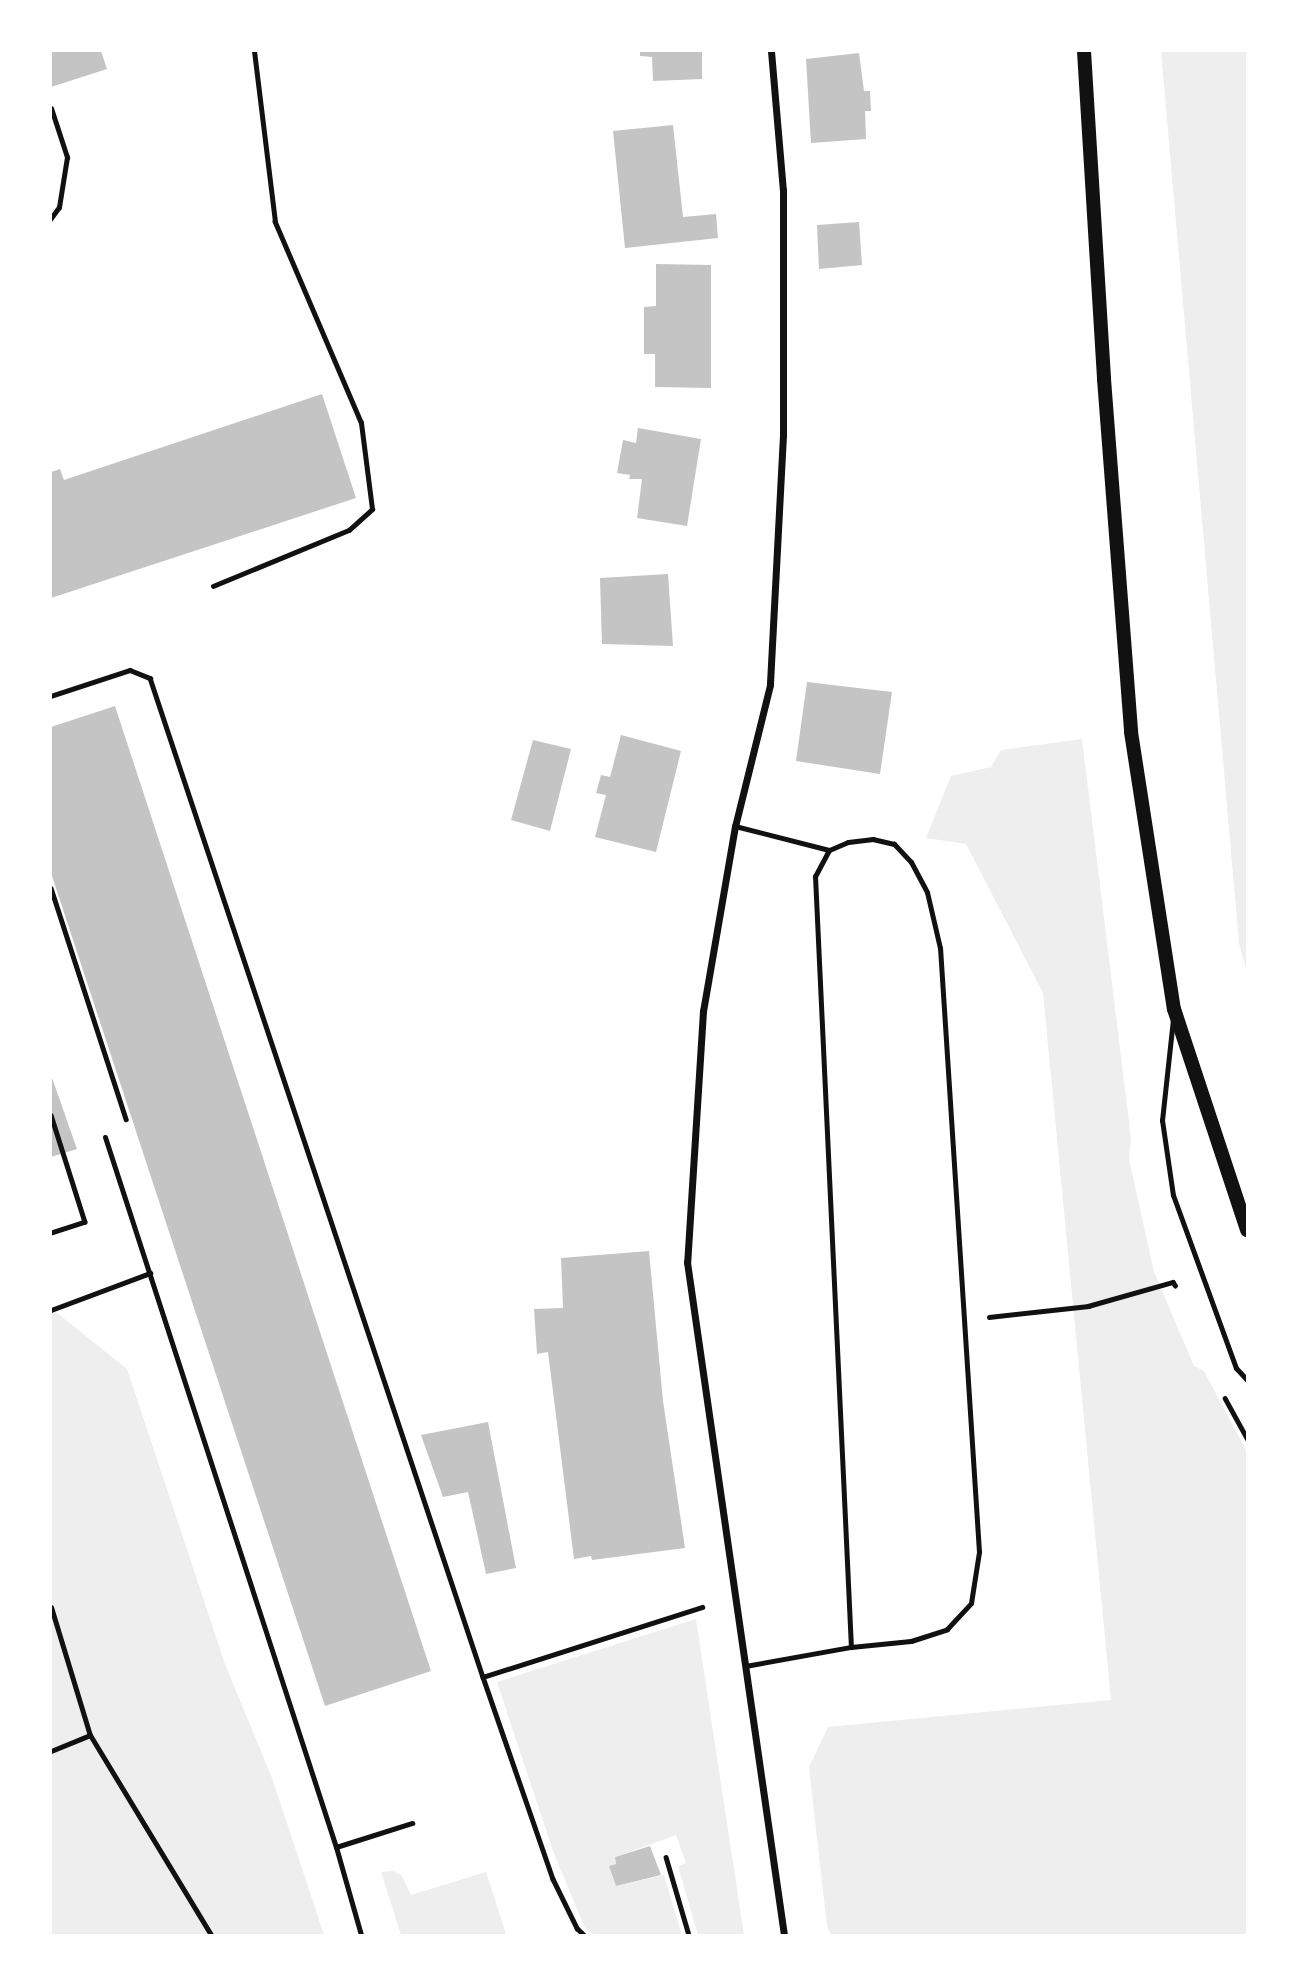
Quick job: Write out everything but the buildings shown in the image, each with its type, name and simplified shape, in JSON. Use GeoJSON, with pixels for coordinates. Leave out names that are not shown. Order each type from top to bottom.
{"type":"FeatureCollection","features":[{"type":"Feature","properties":{"kind":"main road"},"geometry":{"type":"LineString","coordinates":[[1084,51],[1104,379],[1131,732],[1174,1009],[1247,1230]]}},
{"type":"Feature","properties":{"kind":"street"},"geometry":{"type":"LineString","coordinates":[[771,51],[783,190],[783,435],[770,685],[735,826],[703,1011],[687,1262],[784,1935]]}},
{"type":"Feature","properties":{"kind":"lane"},"geometry":{"type":"LineString","coordinates":[[51,108],[68,157],[58,207],[51,218]]}},
{"type":"Feature","properties":{"kind":"lane"},"geometry":{"type":"LineString","coordinates":[[735,826],[829,850],[848,842],[873,839],[894,844],[911,862],[927,892],[940,948],[979,1552],[971,1603],[947,1629],[911,1641],[851,1647],[744,1667]]}},
{"type":"Feature","properties":{"kind":"lane"},"geometry":{"type":"LineString","coordinates":[[829,850],[815,876],[851,1647]]}},
{"type":"Feature","properties":{"kind":"lane"},"geometry":{"type":"LineString","coordinates":[[1174,1009],[1162,1120],[1173,1195],[1236,1368],[1247,1380]]}},
{"type":"Feature","properties":{"kind":"lane"},"geometry":{"type":"LineString","coordinates":[[105,1138],[336,1847],[361,1935]]}},
{"type":"Feature","properties":{"kind":"lane"},"geometry":{"type":"LineString","coordinates":[[51,1310],[150,1273]]}},
{"type":"Feature","properties":{"kind":"lane"},"geometry":{"type":"LineString","coordinates":[[51,1607],[90,1735],[211,1935]]}},
{"type":"Feature","properties":{"kind":"lane"},"geometry":{"type":"LineString","coordinates":[[51,1751],[90,1735]]}},
{"type":"Feature","properties":{"kind":"lane"},"geometry":{"type":"LineString","coordinates":[[336,1847],[412,1823]]}},
{"type":"Feature","properties":{"kind":"path"},"geometry":{"type":"LineString","coordinates":[[213,586],[349,530],[372,509],[361,423],[275,222],[254,51]]}},
{"type":"Feature","properties":{"kind":"path"},"geometry":{"type":"LineString","coordinates":[[51,696],[130,670],[150,678],[483,1677],[553,1879],[576,1928],[584,1935]]}},
{"type":"Feature","properties":{"kind":"path"},"geometry":{"type":"LineString","coordinates":[[51,1115],[85,1222],[51,1233]]}},
{"type":"Feature","properties":{"kind":"path"},"geometry":{"type":"LineString","coordinates":[[964,1320],[1088,1306],[1174,1282],[1179,1295]]}},
{"type":"Feature","properties":{"kind":"path"},"geometry":{"type":"LineString","coordinates":[[1222,1394],[1247,1438]]}},
{"type":"Feature","properties":{"kind":"path"},"geometry":{"type":"LineString","coordinates":[[483,1677],[702,1606]]}},
{"type":"Feature","properties":{"kind":"path"},"geometry":{"type":"LineString","coordinates":[[666,1857],[689,1935]]}},
{"type":"Feature","properties":{"kind":"shaded area"},"geometry":{"type":"Polygon","coordinates":[[[1161,51],[1247,51],[1247,972],[1239,943],[1161,51]]]}},
{"type":"Feature","properties":{"kind":"shaded area"},"geometry":{"type":"Polygon","coordinates":[[[1082,739],[1131,1138],[1129,1159],[1154,1272],[1194,1366],[1204,1371],[1247,1452],[1247,1935],[831,1935],[827,1926],[809,1767],[828,1727],[1111,1700],[1043,993],[966,844],[926,838],[951,776],[991,767],[1001,750],[1082,739]]]}},
{"type":"Feature","properties":{"kind":"shaded area"},"geometry":{"type":"Polygon","coordinates":[[[51,1308],[127,1369],[225,1664],[272,1778],[324,1935],[51,1935],[51,1308]]]}},
{"type":"Feature","properties":{"kind":"shaded area"},"geometry":{"type":"Polygon","coordinates":[[[696,1619],[744,1935],[698,1935],[678,1866],[686,1863],[676,1835],[615,1857],[616,1864],[609,1866],[616,1886],[664,1875],[682,1935],[594,1935],[585,1928],[554,1854],[497,1682],[696,1619]]]}},
{"type":"Feature","properties":{"kind":"shaded area"},"geometry":{"type":"Polygon","coordinates":[[[394,1871],[402,1876],[411,1895],[486,1872],[506,1934],[401,1935],[381,1872],[394,1871]]]}}]}
